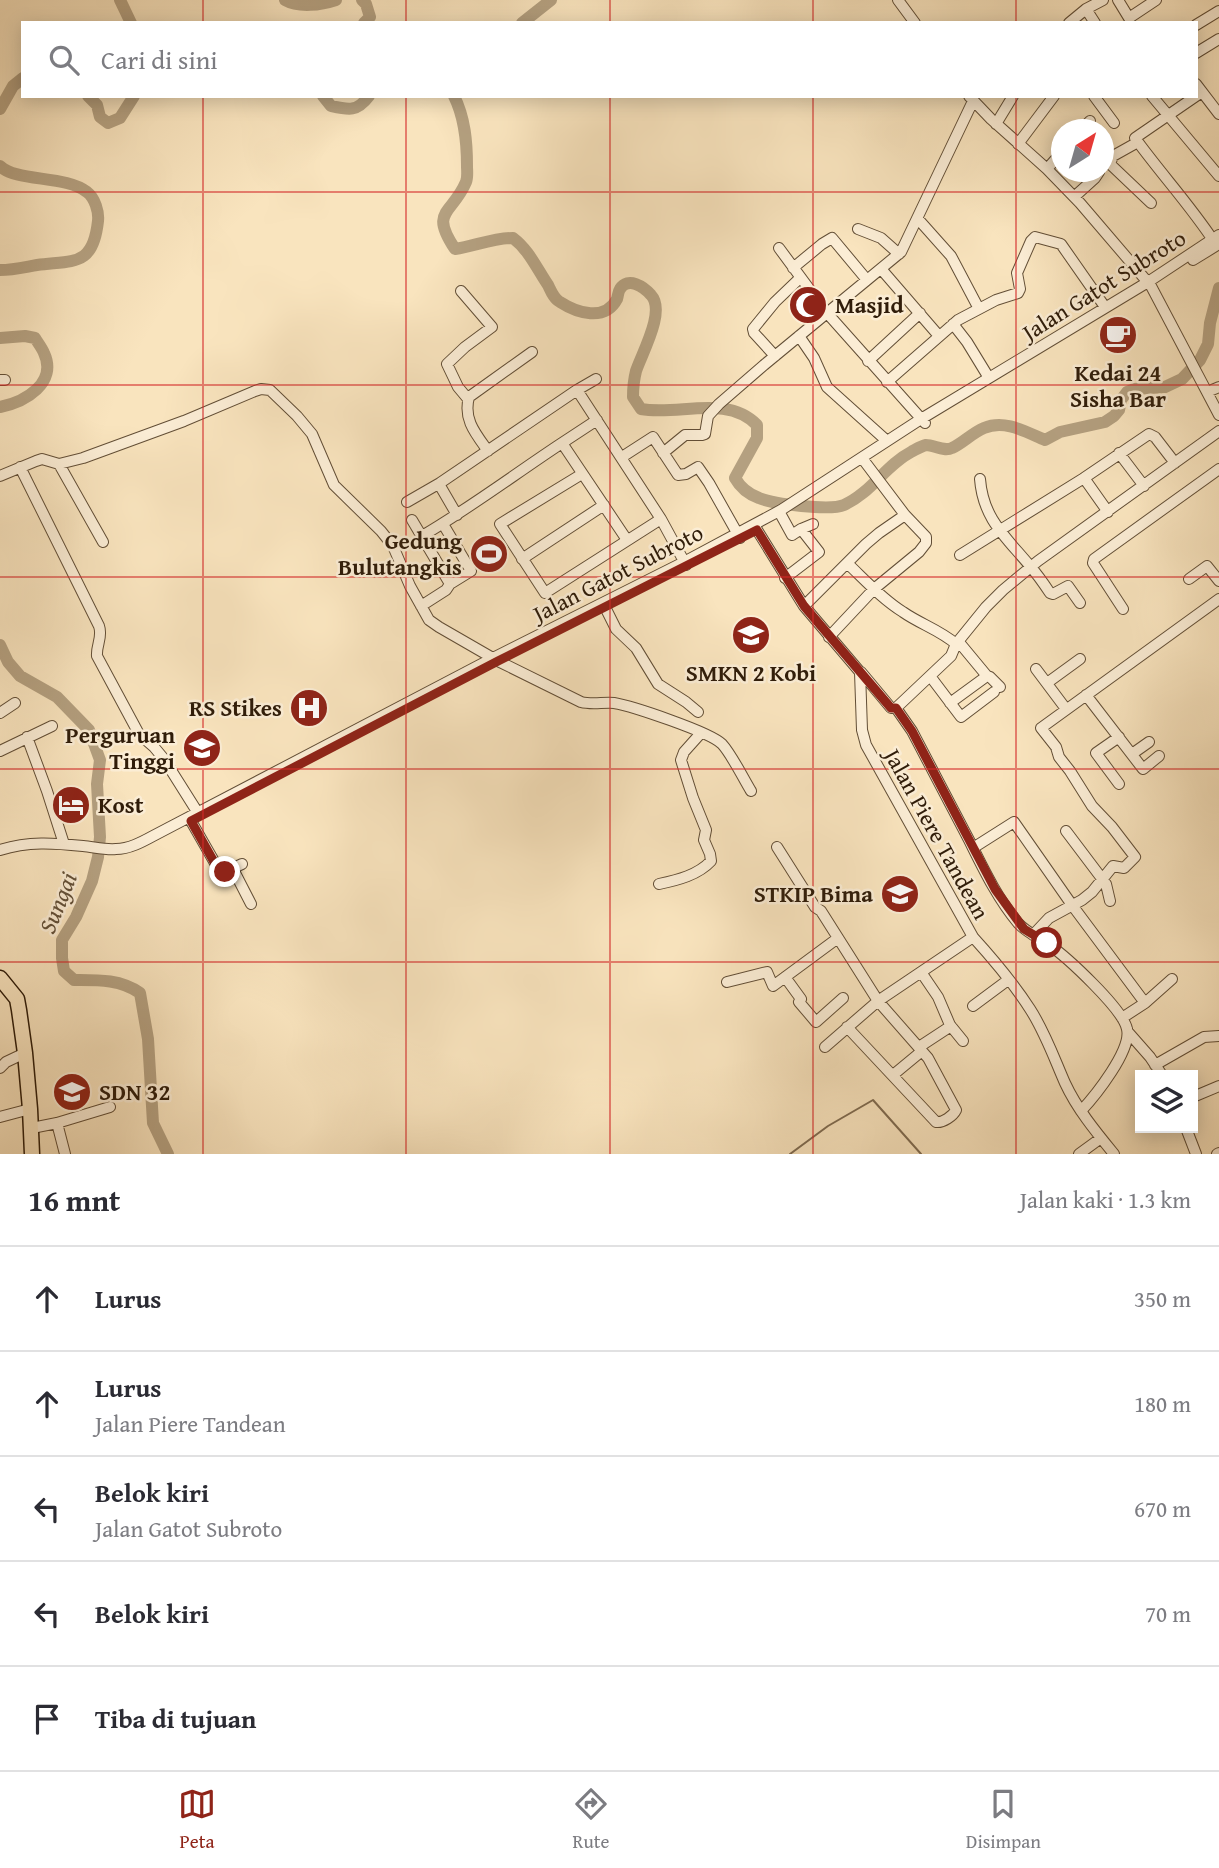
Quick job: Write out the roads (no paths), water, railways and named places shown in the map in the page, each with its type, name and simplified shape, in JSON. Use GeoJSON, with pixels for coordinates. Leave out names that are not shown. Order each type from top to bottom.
{"type":"FeatureCollection","features":[{"type":"Feature","properties":{"kind":"highway"},"geometry":{"type":"LineString","coordinates":[[0,978],[17,999],[25,1053],[32,1154]]}},
{"type":"Feature","properties":{"kind":"street"},"geometry":{"type":"LineString","coordinates":[[898,0],[914,21]]}},
{"type":"Feature","properties":{"kind":"street"},"geometry":{"type":"LineString","coordinates":[[1071,21],[1103,0]]}},
{"type":"Feature","properties":{"kind":"street"},"geometry":{"type":"LineString","coordinates":[[1118,0],[1129,18],[1156,0]]}},
{"type":"Feature","properties":{"kind":"street"},"geometry":{"type":"LineString","coordinates":[[1086,9],[1094,21]]}},
{"type":"Feature","properties":{"kind":"street"},"geometry":{"type":"LineString","coordinates":[[1198,24],[1219,11]]}},
{"type":"Feature","properties":{"kind":"street"},"geometry":{"type":"LineString","coordinates":[[1198,52],[1219,39]]}},
{"type":"Feature","properties":{"kind":"street"},"geometry":{"type":"LineString","coordinates":[[1199,88],[1219,114]]}},
{"type":"Feature","properties":{"kind":"street"},"geometry":{"type":"LineString","coordinates":[[996,124],[1012,98]]}},
{"type":"Feature","properties":{"kind":"street"},"geometry":{"type":"LineString","coordinates":[[1018,144],[1052,98]]}},
{"type":"Feature","properties":{"kind":"street"},"geometry":{"type":"LineString","coordinates":[[1095,98],[1111,119]]}},
{"type":"Feature","properties":{"kind":"street"},"geometry":{"type":"LineString","coordinates":[[1154,98],[1219,176]]}},
{"type":"Feature","properties":{"kind":"street"},"geometry":{"type":"LineString","coordinates":[[1188,98],[1169,116],[1135,138],[1217,241]]}},
{"type":"Feature","properties":{"kind":"street"},"geometry":{"type":"LineString","coordinates":[[663,453],[685,435],[705,434],[708,416],[738,386],[899,254],[918,219],[971,99],[1074,197],[1149,284],[1219,415]]}},
{"type":"Feature","properties":{"kind":"street"},"geometry":{"type":"LineString","coordinates":[[1114,155],[1138,142]]}},
{"type":"Feature","properties":{"kind":"street"},"geometry":{"type":"LineString","coordinates":[[1208,161],[1219,154]]}},
{"type":"Feature","properties":{"kind":"street"},"geometry":{"type":"LineString","coordinates":[[1047,169],[1051,164]]}},
{"type":"Feature","properties":{"kind":"street"},"geometry":{"type":"LineString","coordinates":[[1114,169],[1151,203]]}},
{"type":"Feature","properties":{"kind":"street"},"geometry":{"type":"LineString","coordinates":[[1074,197],[1091,182]]}},
{"type":"Feature","properties":{"kind":"street"},"geometry":{"type":"LineString","coordinates":[[918,219],[951,256],[979,309]]}},
{"type":"Feature","properties":{"kind":"street"},"geometry":{"type":"LineString","coordinates":[[858,229],[881,238],[899,254]]}},
{"type":"Feature","properties":{"kind":"street"},"geometry":{"type":"LineString","coordinates":[[887,382],[953,324],[996,300],[1018,293],[1020,289],[1017,273],[1031,241],[1037,237],[1058,242],[1063,247],[1105,307]]}},
{"type":"Feature","properties":{"kind":"street"},"geometry":{"type":"LineString","coordinates":[[793,268],[832,239],[867,280]]}},
{"type":"Feature","properties":{"kind":"street","name":"Jalan Gatot Subroto"},"geometry":{"type":"LineString","coordinates":[[0,856],[40,848],[111,852],[133,846],[195,817],[782,513],[887,441],[1217,241]]}},
{"type":"Feature","properties":{"kind":"street"},"geometry":{"type":"LineString","coordinates":[[779,248],[827,313],[923,421]]}},
{"type":"Feature","properties":{"kind":"street"},"geometry":{"type":"LineString","coordinates":[[882,270],[939,336]]}},
{"type":"Feature","properties":{"kind":"street"},"geometry":{"type":"LineString","coordinates":[[775,356],[753,329],[775,302],[800,278]]}},
{"type":"Feature","properties":{"kind":"street","name":"Jalan Gatot Subroto"},"geometry":{"type":"LineString","coordinates":[[797,503],[867,465],[923,421],[989,378],[1020,362],[1105,307],[1149,284]]}},
{"type":"Feature","properties":{"kind":"street"},"geometry":{"type":"LineString","coordinates":[[461,291],[492,327],[447,364],[458,387],[468,399]]}},
{"type":"Feature","properties":{"kind":"street"},"geometry":{"type":"LineString","coordinates":[[868,360],[920,313]]}},
{"type":"Feature","properties":{"kind":"street"},"geometry":{"type":"LineString","coordinates":[[953,324],[989,378]]}},
{"type":"Feature","properties":{"kind":"street"},"geometry":{"type":"LineString","coordinates":[[799,336],[814,358],[827,387],[887,441]]}},
{"type":"Feature","properties":{"kind":"street"},"geometry":{"type":"LineString","coordinates":[[488,451],[472,430],[468,419],[468,399],[471,394],[532,352]]}},
{"type":"Feature","properties":{"kind":"street"},"geometry":{"type":"LineString","coordinates":[[407,502],[439,484],[596,379]]}},
{"type":"Feature","properties":{"kind":"street"},"geometry":{"type":"LineString","coordinates":[[1207,392],[1219,387]]}},
{"type":"Feature","properties":{"kind":"street"},"geometry":{"type":"LineString","coordinates":[[0,475],[42,459],[59,464],[83,458],[184,421],[255,391],[270,390],[312,433],[334,485],[393,546],[429,620],[496,659],[581,702],[618,704],[688,726],[722,744],[751,791]]}},
{"type":"Feature","properties":{"kind":"street"},"geometry":{"type":"LineString","coordinates":[[577,390],[661,519],[685,563]]}},
{"type":"Feature","properties":{"kind":"street"},"geometry":{"type":"LineString","coordinates":[[422,536],[597,420]]}},
{"type":"Feature","properties":{"kind":"street"},"geometry":{"type":"LineString","coordinates":[[896,708],[951,656],[957,643],[986,607],[1031,567],[1219,431]]}},
{"type":"Feature","properties":{"kind":"street"},"geometry":{"type":"LineString","coordinates":[[960,555],[1084,478],[1150,433],[1175,463]]}},
{"type":"Feature","properties":{"kind":"street"},"geometry":{"type":"LineString","coordinates":[[622,457],[653,437],[678,475],[686,474],[695,467],[700,470],[738,536]]}},
{"type":"Feature","properties":{"kind":"street"},"geometry":{"type":"LineString","coordinates":[[562,443],[627,540]]}},
{"type":"Feature","properties":{"kind":"street"},"geometry":{"type":"LineString","coordinates":[[1119,453],[1144,486]]}},
{"type":"Feature","properties":{"kind":"street"},"geometry":{"type":"LineString","coordinates":[[59,464],[103,542]]}},
{"type":"Feature","properties":{"kind":"street"},"geometry":{"type":"LineString","coordinates":[[829,637],[874,589],[919,552],[926,543],[926,537],[905,515],[867,465]]}},
{"type":"Feature","properties":{"kind":"street"},"geometry":{"type":"LineString","coordinates":[[20,467],[99,626],[101,636],[97,656],[139,734],[159,753],[195,817],[219,870],[225,872],[238,866],[251,904]]}},
{"type":"Feature","properties":{"kind":"street"},"geometry":{"type":"LineString","coordinates":[[1123,609],[1096,570],[1094,559],[1219,469]]}},
{"type":"Feature","properties":{"kind":"street"},"geometry":{"type":"LineString","coordinates":[[582,474],[500,524],[545,593],[661,519]]}},
{"type":"Feature","properties":{"kind":"street"},"geometry":{"type":"LineString","coordinates":[[1084,478],[1108,512]]}},
{"type":"Feature","properties":{"kind":"street"},"geometry":{"type":"LineString","coordinates":[[980,480],[984,505],[998,530],[1053,594],[1068,586],[1080,603]]}},
{"type":"Feature","properties":{"kind":"street"},"geometry":{"type":"LineString","coordinates":[[439,484],[457,515]]}},
{"type":"Feature","properties":{"kind":"street"},"geometry":{"type":"LineString","coordinates":[[522,559],[604,505]]}},
{"type":"Feature","properties":{"kind":"street"},"geometry":{"type":"LineString","coordinates":[[782,513],[792,535],[813,524]]}},
{"type":"Feature","properties":{"kind":"street"},"geometry":{"type":"LineString","coordinates":[[804,606],[879,533],[905,515]]}},
{"type":"Feature","properties":{"kind":"street"},"geometry":{"type":"LineString","coordinates":[[412,520],[450,584]]}},
{"type":"Feature","properties":{"kind":"street"},"geometry":{"type":"LineString","coordinates":[[421,606],[471,571],[443,524]]}},
{"type":"Feature","properties":{"kind":"street"},"geometry":{"type":"LineString","coordinates":[[755,528],[804,606],[891,708],[896,708],[912,731],[995,889],[1017,922],[1086,976],[1122,1018],[1128,1032],[1158,1070]]}},
{"type":"Feature","properties":{"kind":"street"},"geometry":{"type":"LineString","coordinates":[[785,578],[819,552],[801,529]]}},
{"type":"Feature","properties":{"kind":"street","name":"Jalan Gatot Subroto"},"geometry":{"type":"LineString","coordinates":[[496,659],[605,607],[685,563]]}},
{"type":"Feature","properties":{"kind":"street"},"geometry":{"type":"LineString","coordinates":[[847,563],[902,611],[957,643],[990,677],[997,689],[961,717],[930,676]]}},
{"type":"Feature","properties":{"kind":"street"},"geometry":{"type":"LineString","coordinates":[[1189,579],[1207,565],[1219,582]]}},
{"type":"Feature","properties":{"kind":"street"},"geometry":{"type":"LineString","coordinates":[[1033,935],[1049,918],[1092,892],[1113,866],[1124,867],[1135,856],[1092,806],[1059,757],[1056,747],[1041,728],[1219,599]]}},
{"type":"Feature","properties":{"kind":"street"},"geometry":{"type":"LineString","coordinates":[[605,607],[616,629],[636,648],[658,684],[698,712]]}},
{"type":"Feature","properties":{"kind":"street"},"geometry":{"type":"LineString","coordinates":[[1047,683],[1080,659]]}},
{"type":"Feature","properties":{"kind":"street"},"geometry":{"type":"LineString","coordinates":[[1036,669],[1066,709]]}},
{"type":"Feature","properties":{"kind":"street","name":"Jalan Piere Tandean"},"geometry":{"type":"LineString","coordinates":[[860,672],[862,730],[866,745],[973,937],[1030,1010],[1081,1111],[1114,1154]]}},
{"type":"Feature","properties":{"kind":"street"},"geometry":{"type":"LineString","coordinates":[[950,703],[987,676]]}},
{"type":"Feature","properties":{"kind":"street"},"geometry":{"type":"LineString","coordinates":[[1086,695],[1143,769],[1158,757]]}},
{"type":"Feature","properties":{"kind":"street"},"geometry":{"type":"LineString","coordinates":[[0,713],[15,703]]}},
{"type":"Feature","properties":{"kind":"street"},"geometry":{"type":"LineString","coordinates":[[0,751],[52,726]]}},
{"type":"Feature","properties":{"kind":"street"},"geometry":{"type":"LineString","coordinates":[[659,884],[695,873],[711,860],[704,840],[706,830],[681,760],[684,752],[701,733]]}},
{"type":"Feature","properties":{"kind":"street"},"geometry":{"type":"LineString","coordinates":[[27,737],[64,844]]}},
{"type":"Feature","properties":{"kind":"street"},"geometry":{"type":"LineString","coordinates":[[1119,737],[1096,753],[1119,784]]}},
{"type":"Feature","properties":{"kind":"street"},"geometry":{"type":"LineString","coordinates":[[1132,754],[1149,742]]}},
{"type":"Feature","properties":{"kind":"street"},"geometry":{"type":"LineString","coordinates":[[973,848],[1014,822],[1145,1003]]}},
{"type":"Feature","properties":{"kind":"street"},"geometry":{"type":"LineString","coordinates":[[1066,831],[1108,886],[1110,901]]}},
{"type":"Feature","properties":{"kind":"street","name":"Jalan Gatot Subroto"},"geometry":{"type":"LineString","coordinates":[[0,850],[37,843],[64,844],[83,849]]}},
{"type":"Feature","properties":{"kind":"street"},"geometry":{"type":"LineString","coordinates":[[777,847],[878,1001],[928,1058],[956,1110],[952,1115],[936,1122],[847,1027]]}},
{"type":"Feature","properties":{"kind":"street"},"geometry":{"type":"LineString","coordinates":[[825,1047],[878,1001],[973,937]]}},
{"type":"Feature","properties":{"kind":"street"},"geometry":{"type":"LineString","coordinates":[[727,982],[767,972],[773,986],[838,938]]}},
{"type":"Feature","properties":{"kind":"street"},"geometry":{"type":"LineString","coordinates":[[921,972],[938,997],[951,1026],[963,1041]]}},
{"type":"Feature","properties":{"kind":"street"},"geometry":{"type":"LineString","coordinates":[[785,977],[801,999],[799,1002],[816,1022],[843,998]]}},
{"type":"Feature","properties":{"kind":"street"},"geometry":{"type":"LineString","coordinates":[[1122,1018],[1145,1003],[1172,979]]}},
{"type":"Feature","properties":{"kind":"street"},"geometry":{"type":"LineString","coordinates":[[973,1006],[1008,980]]}},
{"type":"Feature","properties":{"kind":"street"},"geometry":{"type":"LineString","coordinates":[[893,1075],[951,1026]]}},
{"type":"Feature","properties":{"kind":"street"},"geometry":{"type":"LineString","coordinates":[[1081,1111],[1106,1081],[1128,1032]]}},
{"type":"Feature","properties":{"kind":"street"},"geometry":{"type":"LineString","coordinates":[[1155,1065],[1203,1037],[1219,1036]]}},
{"type":"Feature","properties":{"kind":"street"},"geometry":{"type":"LineString","coordinates":[[0,1068],[25,1053]]}},
{"type":"Feature","properties":{"kind":"street"},"geometry":{"type":"LineString","coordinates":[[1198,1095],[1219,1086]]}},
{"type":"Feature","properties":{"kind":"street"},"geometry":{"type":"LineString","coordinates":[[32,1128],[110,1107]]}},
{"type":"Feature","properties":{"kind":"street"},"geometry":{"type":"LineString","coordinates":[[1,1117],[30,1110]]}},
{"type":"Feature","properties":{"kind":"street"},"geometry":{"type":"LineString","coordinates":[[57,1123],[65,1154]]}},
{"type":"Feature","properties":{"kind":"street"},"geometry":{"type":"LineString","coordinates":[[1188,1133],[1196,1154]]}},
{"type":"Feature","properties":{"kind":"street"},"geometry":{"type":"LineString","coordinates":[[1079,1154],[1101,1138]]}},
{"type":"Feature","properties":{"kind":"waterway","name":"Sungai"},"geometry":{"type":"LineString","coordinates":[[120,0],[130,21]]}},
{"type":"Feature","properties":{"kind":"waterway","name":"Sungai"},"geometry":{"type":"LineString","coordinates":[[285,0],[310,5],[336,0]]}},
{"type":"Feature","properties":{"kind":"waterway","name":"Sungai"},"geometry":{"type":"LineString","coordinates":[[362,0],[370,17],[366,21]]}},
{"type":"Feature","properties":{"kind":"waterway"},"geometry":{"type":"LineString","coordinates":[[525,21],[551,0]]}},
{"type":"Feature","properties":{"kind":"waterway","name":"Sungai"},"geometry":{"type":"LineString","coordinates":[[0,109],[13,86],[21,80]]}},
{"type":"Feature","properties":{"kind":"waterway","name":"Sungai"},"geometry":{"type":"LineString","coordinates":[[90,98],[97,105],[100,117],[108,123],[120,118],[133,98]]}},
{"type":"Feature","properties":{"kind":"waterway","name":"Sungai"},"geometry":{"type":"LineString","coordinates":[[325,98],[331,106],[348,109],[361,105],[367,98]]}},
{"type":"Feature","properties":{"kind":"waterway"},"geometry":{"type":"LineString","coordinates":[[455,98],[461,113],[467,148],[466,182],[443,219],[447,236],[455,249],[513,238],[528,254],[556,299],[582,312],[605,311],[612,306],[620,289],[627,283],[644,289],[655,302],[656,311],[636,371],[633,397],[641,409],[717,408],[731,410],[757,425],[757,438],[735,478],[748,492],[766,500],[802,506],[837,507],[854,500],[894,464],[924,446],[949,449],[980,430],[992,426],[1008,426],[1045,440],[1060,432],[1105,422],[1119,410],[1121,400],[1127,392],[1165,387],[1182,379],[1200,360],[1208,344],[1219,288]]}},
{"type":"Feature","properties":{"kind":"waterway","name":"Sungai"},"geometry":{"type":"LineString","coordinates":[[0,166],[17,174],[78,187],[92,198],[98,217],[92,247],[80,258],[0,270]]}},
{"type":"Feature","properties":{"kind":"waterway","name":"Sungai"},"geometry":{"type":"LineString","coordinates":[[0,338],[35,338],[47,364],[47,373],[37,389],[19,401],[0,407]]}},
{"type":"Feature","properties":{"kind":"waterway","name":"Sungai"},"geometry":{"type":"LineString","coordinates":[[0,645],[8,662],[20,676],[57,697],[89,730],[100,760],[97,784],[100,837],[98,857],[92,881],[62,940],[64,971],[74,980],[116,983],[140,993],[148,1039],[153,1123],[168,1154]]}},
{"type":"Feature","properties":{"kind":"waterway"},"geometry":{"type":"LineString","coordinates":[[790,1154],[828,1126],[873,1100],[921,1154]]}},
{"type":"Feature","properties":{"kind":"place","name":"Masjid"},"geometry":{"type":"Point","coordinates":[808,305]}},
{"type":"Feature","properties":{"kind":"place","name":"Kedai 24 Sisha Bar"},"geometry":{"type":"Point","coordinates":[1118,335]}},
{"type":"Feature","properties":{"kind":"place","name":"Gedung Bulutangkis"},"geometry":{"type":"Point","coordinates":[489,554]}},
{"type":"Feature","properties":{"kind":"place","name":"SMKN 2 Kobi"},"geometry":{"type":"Point","coordinates":[751,635]}},
{"type":"Feature","properties":{"kind":"place","name":"RS Stikes"},"geometry":{"type":"Point","coordinates":[309,708]}},
{"type":"Feature","properties":{"kind":"place","name":"Perguruan Tinggi"},"geometry":{"type":"Point","coordinates":[202,748]}},
{"type":"Feature","properties":{"kind":"place","name":"Kost"},"geometry":{"type":"Point","coordinates":[71,805]}},
{"type":"Feature","properties":{"kind":"place","name":"STKIP Bima"},"geometry":{"type":"Point","coordinates":[900,894]}},
{"type":"Feature","properties":{"kind":"place","name":"SDN 32"},"geometry":{"type":"Point","coordinates":[72,1092]}}]}
